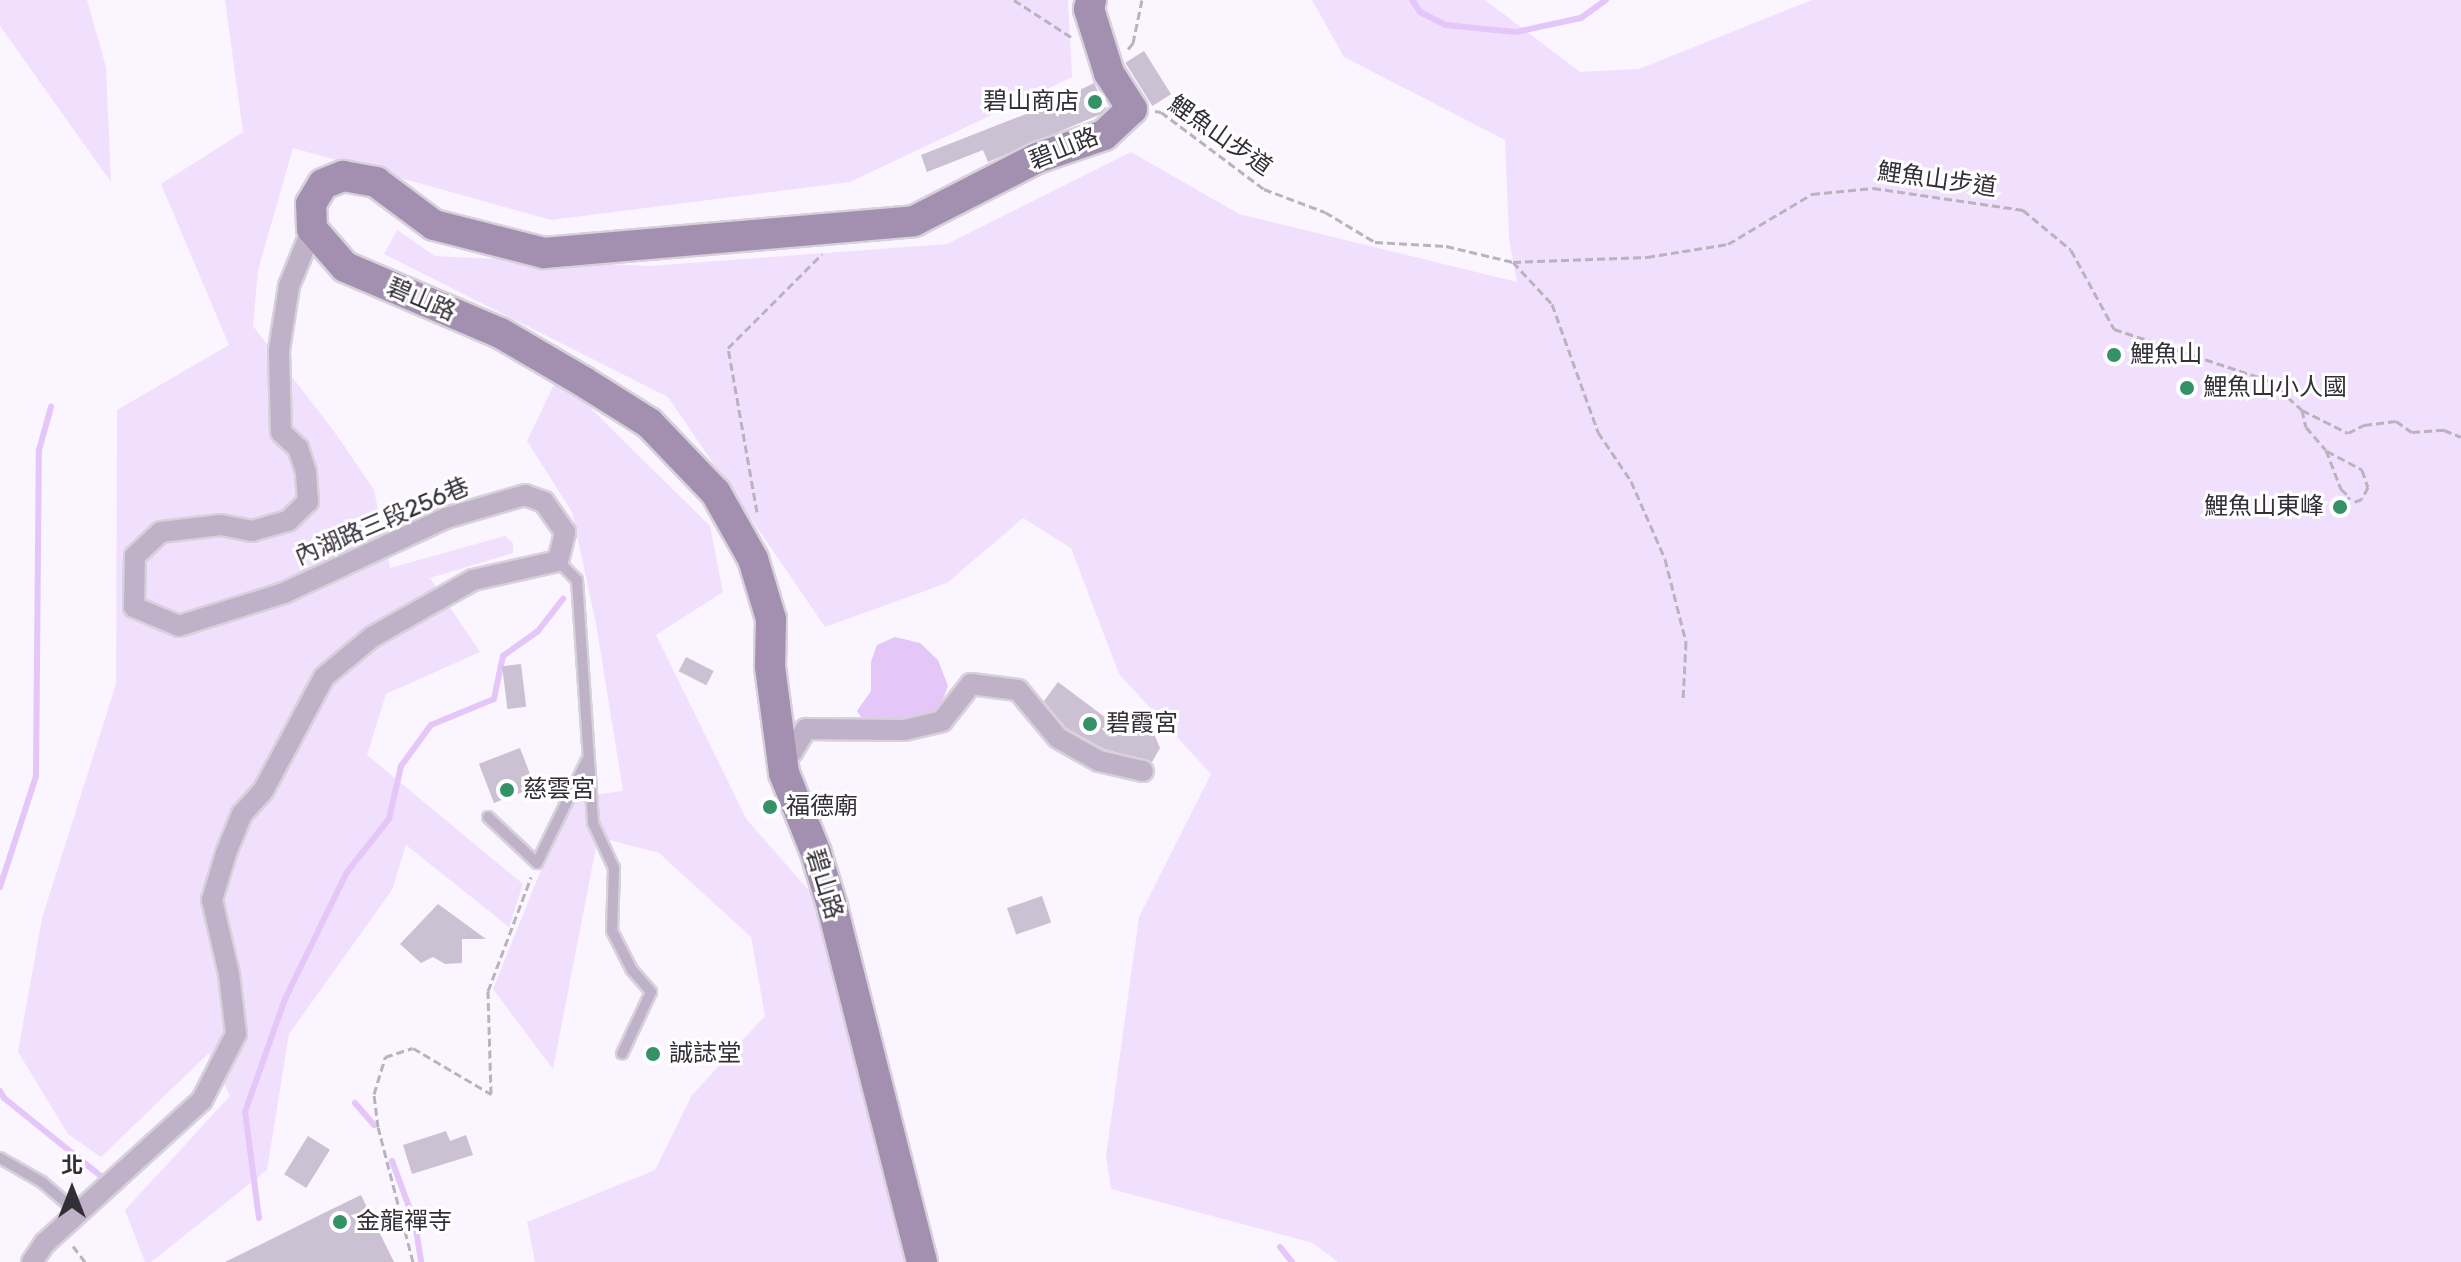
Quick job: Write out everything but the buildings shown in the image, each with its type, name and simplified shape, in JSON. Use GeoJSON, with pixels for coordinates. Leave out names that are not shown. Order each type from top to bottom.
{"type":"FeatureCollection","features":[{"type":"Feature","properties":{"kind":"street"},"geometry":{"type":"LineString","coordinates":[[1098,6],[1089,9],[1105,60],[1132,109]]}},
{"type":"Feature","properties":{"kind":"street","name":"碧山路"},"geometry":{"type":"LineString","coordinates":[[922,1262],[833,909],[782,758],[770,666],[771,619],[753,559],[716,493],[649,423],[500,333],[345,267],[312,229],[311,204],[323,184],[343,176],[376,182],[434,225],[544,253],[914,221],[1037,158],[1104,135],[1132,109]]}},
{"type":"Feature","properties":{"kind":"street","name":"內湖路三段256巷"},"geometry":{"type":"LineString","coordinates":[[312,229],[289,286],[279,350],[281,432],[298,448],[306,472],[308,502],[288,521],[252,531],[221,525],[161,532],[135,556],[134,607],[179,626],[284,593],[446,518],[525,495],[544,502],[565,532],[558,561]]}},
{"type":"Feature","properties":{"kind":"street"},"geometry":{"type":"LineString","coordinates":[[32,1262],[45,1243],[202,1100],[236,1034],[229,974],[212,900],[242,814],[263,791],[324,677],[372,637],[473,580],[558,561]]}},
{"type":"Feature","properties":{"kind":"street"},"geometry":{"type":"LineString","coordinates":[[782,758],[792,752],[806,729],[904,730],[942,721],[971,684],[1018,690],[1058,738],[1099,761],[1143,771]]}},
{"type":"Feature","properties":{"kind":"lane"},"geometry":{"type":"LineString","coordinates":[[558,561],[577,580],[593,823],[614,868],[612,931],[632,970],[651,992],[622,1054]]}},
{"type":"Feature","properties":{"kind":"lane"},"geometry":{"type":"LineString","coordinates":[[488,817],[537,863],[589,758]]}},
{"type":"Feature","properties":{"kind":"lane"},"geometry":{"type":"LineString","coordinates":[[0,1158],[42,1182],[79,1214]]}},
{"type":"Feature","properties":{"kind":"path"},"geometry":{"type":"LineString","coordinates":[[1014,0],[1105,60],[1133,43],[1142,0]]}},
{"type":"Feature","properties":{"kind":"path","name":"鯉魚山步道"},"geometry":{"type":"LineString","coordinates":[[1132,109],[1161,112],[1264,189],[1325,212],[1375,242],[1446,246],[1513,262],[1647,257],[1728,244],[1812,194],[1873,188],[2023,210],[2071,250],[2114,329],[2270,381],[2302,410],[2348,433],[2364,425],[2396,421],[2412,432],[2444,430],[2461,437]]}},
{"type":"Feature","properties":{"kind":"path"},"geometry":{"type":"LineString","coordinates":[[746,446],[728,348],[850,226]]}},
{"type":"Feature","properties":{"kind":"path"},"geometry":{"type":"LineString","coordinates":[[1513,262],[1552,304],[1598,432],[1631,481],[1665,559],[1686,642],[1683,702]]}},
{"type":"Feature","properties":{"kind":"path"},"geometry":{"type":"LineString","coordinates":[[2302,410],[2306,427],[2326,450],[2362,470],[2368,487],[2362,499],[2335,509],[2350,497],[2341,489],[2326,450]]}},
{"type":"Feature","properties":{"kind":"path"},"geometry":{"type":"LineString","coordinates":[[413,1262],[378,1127],[374,1094],[385,1057],[413,1048],[491,1094],[488,991],[537,863]]}},
{"type":"Feature","properties":{"kind":"shaded area"},"geometry":{"type":"Polygon","coordinates":[[[0,0],[87,0],[106,67],[111,182],[0,26],[0,0]]]}},
{"type":"Feature","properties":{"kind":"shaded area"},"geometry":{"type":"Polygon","coordinates":[[[225,0],[1068,0],[1072,77],[850,182],[551,220],[293,148],[258,270],[253,326],[336,434],[374,490],[390,568],[505,536],[513,543],[513,553],[430,578],[480,652],[386,694],[367,755],[523,884],[509,927],[406,845],[392,890],[289,1034],[267,1170],[151,1262],[145,1262],[125,1210],[230,1096],[209,1053],[101,1157],[68,1134],[18,1052],[42,918],[116,684],[117,410],[229,345],[161,184],[243,132],[225,0]]]}},
{"type":"Feature","properties":{"kind":"shaded area"},"geometry":{"type":"Polygon","coordinates":[[[1312,0],[1485,0],[1580,72],[1639,69],[1812,0],[2461,0],[2461,1262],[1338,1262],[1313,1243],[1111,1189],[1106,1156],[1139,917],[1211,774],[1119,674],[1071,548],[1023,518],[947,583],[825,627],[668,397],[384,254],[397,230],[435,256],[649,266],[947,244],[1131,152],[1239,214],[1517,282],[1509,239],[1505,140],[1344,57],[1312,0]]]}},
{"type":"Feature","properties":{"kind":"shaded area"},"geometry":{"type":"Polygon","coordinates":[[[558,376],[710,526],[723,592],[656,635],[747,820],[827,911],[854,1048],[905,1262],[535,1262],[527,1222],[655,1170],[692,1095],[765,1016],[751,937],[659,853],[598,837],[553,1069],[493,989],[570,798],[623,791],[596,624],[572,512],[527,441],[558,376]]]}},
{"type":"Feature","properties":{"kind":"shaded area"},"geometry":{"type":"Polygon","coordinates":[[[895,637],[920,643],[938,660],[948,686],[938,712],[870,730],[857,711],[871,691],[871,662],[877,645],[895,637]]]}},
{"type":"Feature","properties":{"kind":"waterway"},"geometry":{"type":"LineString","coordinates":[[1412,0],[1420,12],[1445,25],[1516,32],[1581,18],[1606,0]]}},
{"type":"Feature","properties":{"kind":"waterway"},"geometry":{"type":"LineString","coordinates":[[0,887],[36,776],[39,450],[51,407]]}},
{"type":"Feature","properties":{"kind":"waterway"},"geometry":{"type":"LineString","coordinates":[[259,1218],[245,1112],[285,999],[347,872],[389,819],[401,766],[431,725],[494,699],[503,656],[538,631],[563,599]]}},
{"type":"Feature","properties":{"kind":"waterway"},"geometry":{"type":"LineString","coordinates":[[0,1091],[4,1098],[107,1181]]}},
{"type":"Feature","properties":{"kind":"waterway"},"geometry":{"type":"LineString","coordinates":[[355,1103],[374,1125]]}},
{"type":"Feature","properties":{"kind":"waterway"},"geometry":{"type":"LineString","coordinates":[[392,1161],[415,1223],[421,1262]]}},
{"type":"Feature","properties":{"kind":"waterway"},"geometry":{"type":"LineString","coordinates":[[1280,1247],[1292,1262]]}},
{"type":"Feature","properties":{"kind":"place","name":"碧山商店"},"geometry":{"type":"Point","coordinates":[1095,102]}},
{"type":"Feature","properties":{"kind":"place","name":"鯉魚山"},"geometry":{"type":"Point","coordinates":[2114,355]}},
{"type":"Feature","properties":{"kind":"place","name":"鯉魚山小人國"},"geometry":{"type":"Point","coordinates":[2187,388]}},
{"type":"Feature","properties":{"kind":"place","name":"鯉魚山東峰"},"geometry":{"type":"Point","coordinates":[2340,507]}},
{"type":"Feature","properties":{"kind":"place","name":"碧霞宮"},"geometry":{"type":"Point","coordinates":[1090,724]}},
{"type":"Feature","properties":{"kind":"place","name":"慈雲宮"},"geometry":{"type":"Point","coordinates":[507,790]}},
{"type":"Feature","properties":{"kind":"place","name":"福德廟"},"geometry":{"type":"Point","coordinates":[770,807]}},
{"type":"Feature","properties":{"kind":"place","name":"誠誌堂"},"geometry":{"type":"Point","coordinates":[653,1054]}},
{"type":"Feature","properties":{"kind":"place","name":"金龍禪寺"},"geometry":{"type":"Point","coordinates":[340,1222]}}]}
